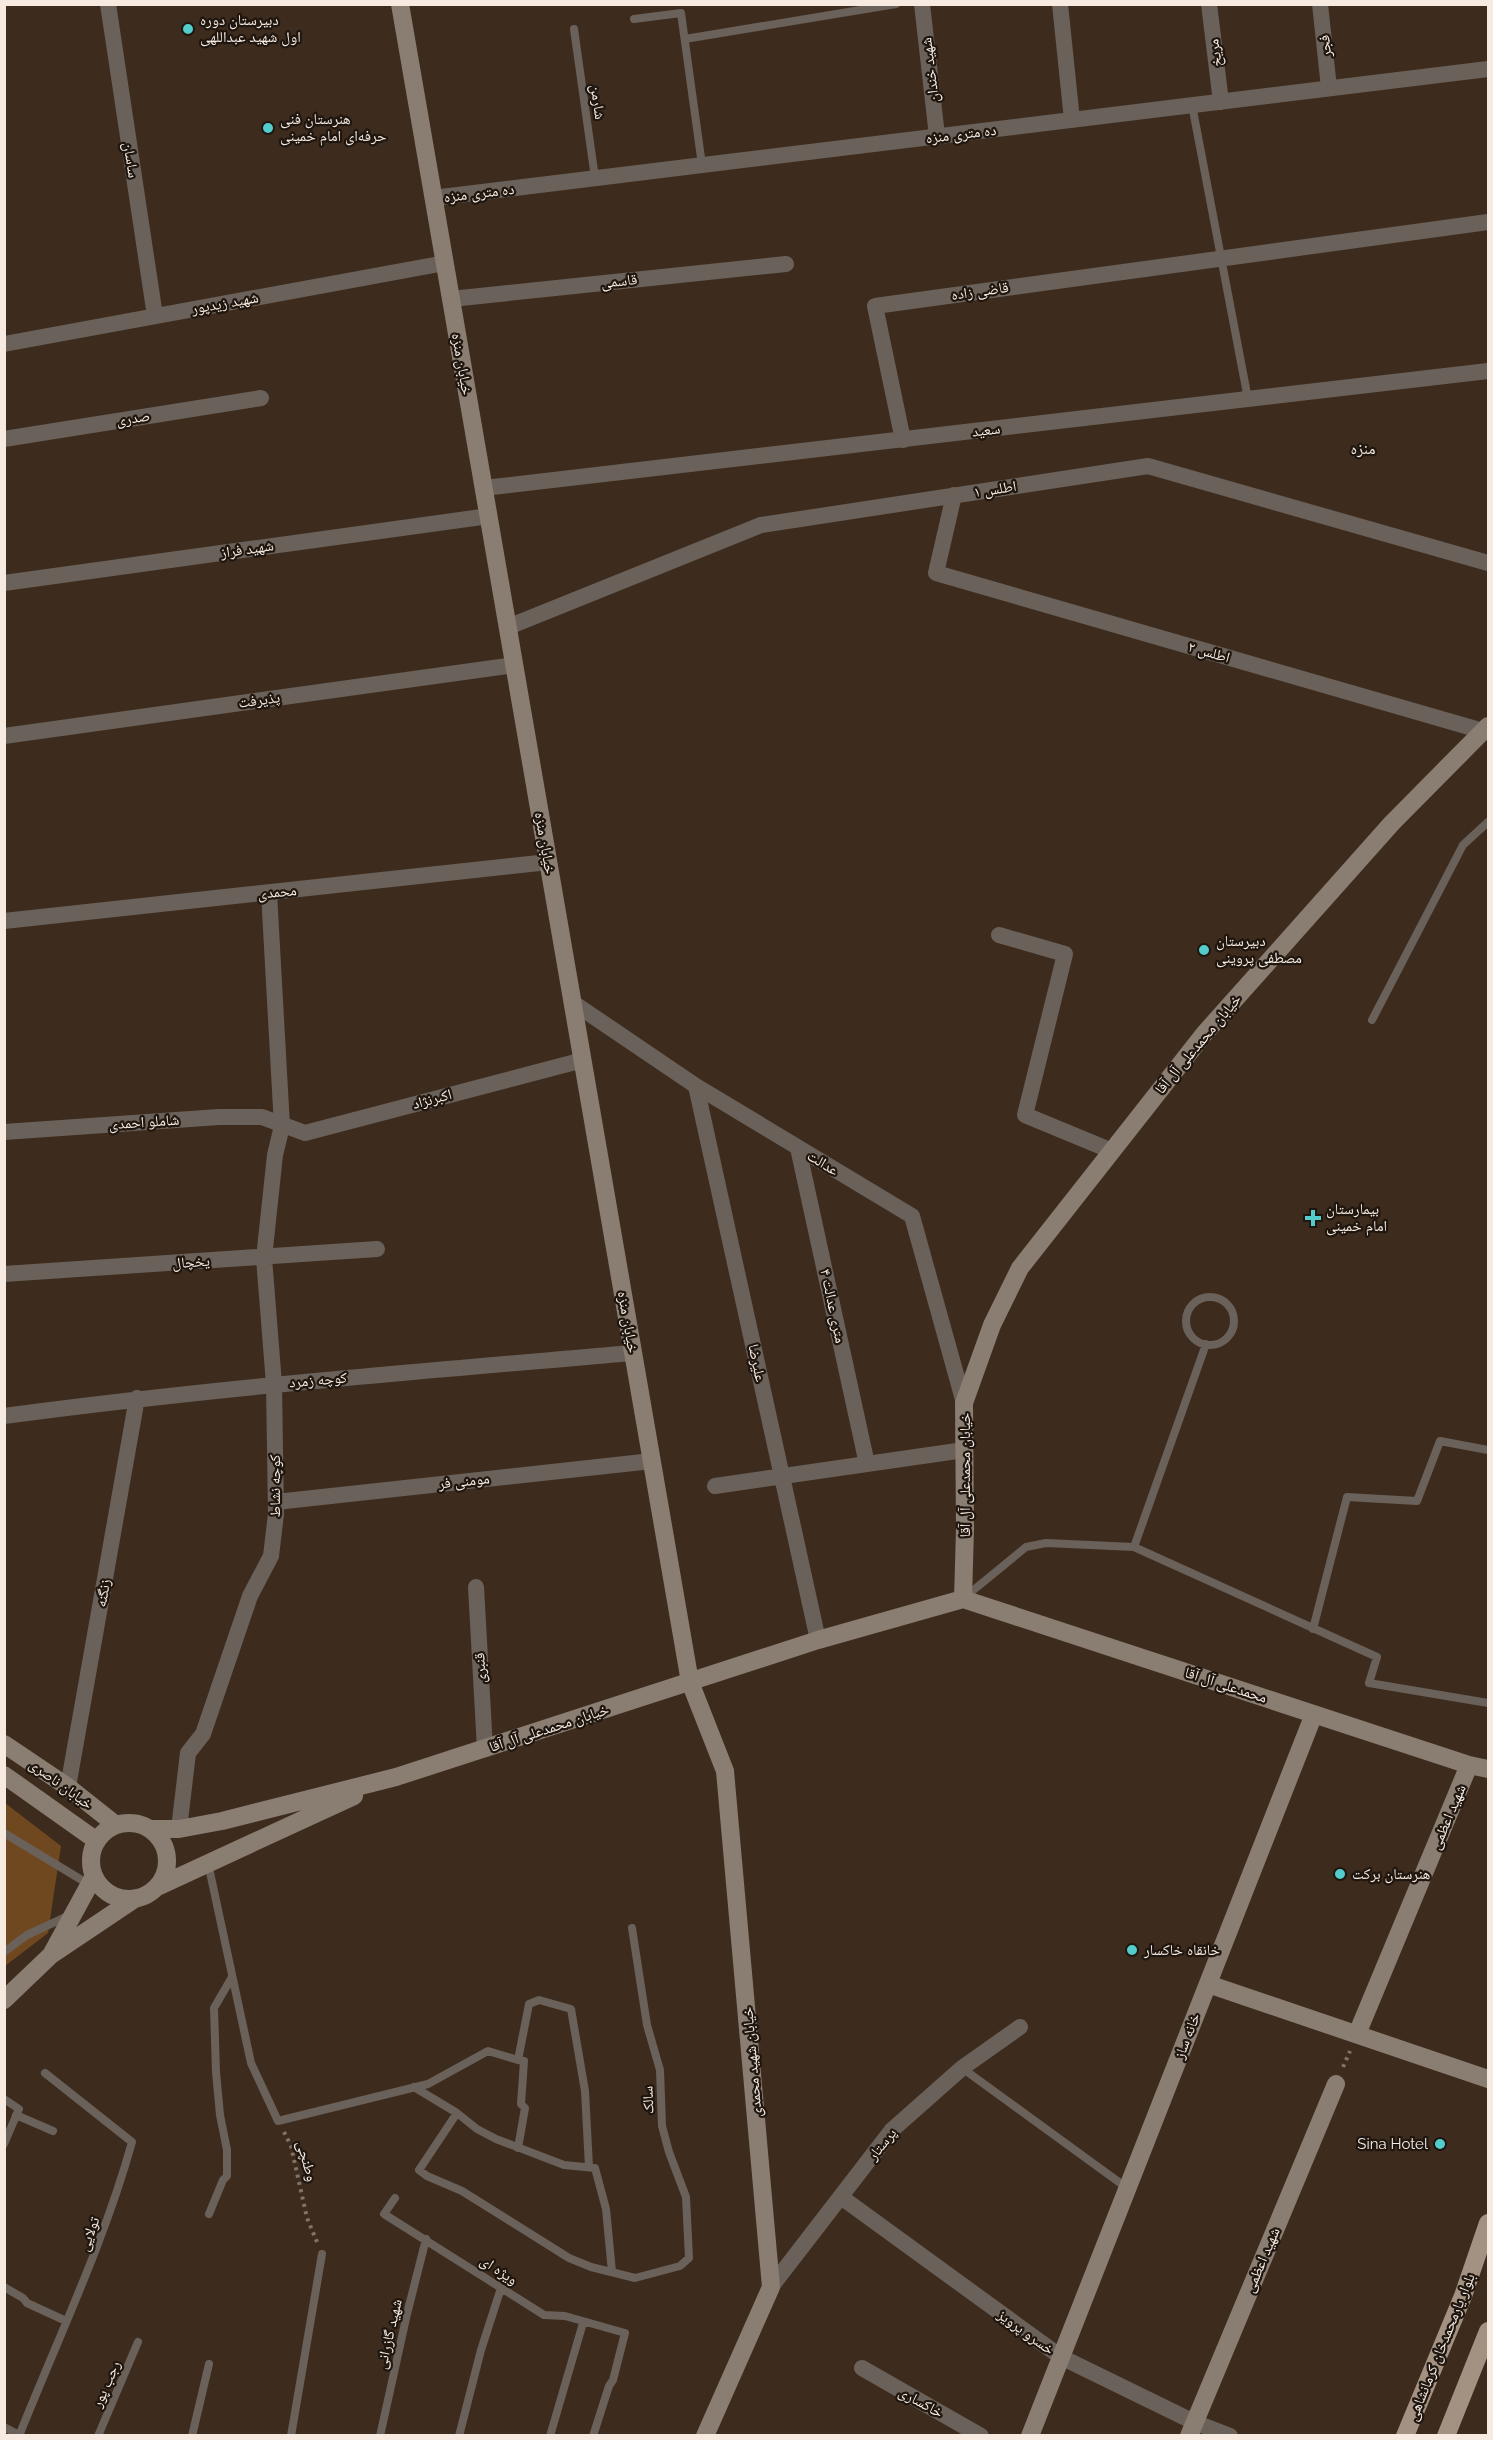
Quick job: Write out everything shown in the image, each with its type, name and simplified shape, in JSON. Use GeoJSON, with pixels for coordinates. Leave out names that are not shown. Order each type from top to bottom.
{"type":"FeatureCollection","features":[{"type":"Feature","properties":{"kind":"main road","name":"بلوار یارمحمدخان کرمانشاهی"},"geometry":{"type":"LineString","coordinates":[[1405,2436],[1463,2296],[1488,2223]]}},
{"type":"Feature","properties":{"kind":"main road"},"geometry":{"type":"LineString","coordinates":[[1446,2435],[1488,2331]]}},
{"type":"Feature","properties":{"kind":"street","name":"ساسان"},"geometry":{"type":"LineString","coordinates":[[108,4],[154,316]]}},
{"type":"Feature","properties":{"kind":"street","name":"خیابان منزه"},"geometry":{"type":"LineString","coordinates":[[400,4],[690,1682]]}},
{"type":"Feature","properties":{"kind":"street","name":"شهید خندان"},"geometry":{"type":"LineString","coordinates":[[922,4],[937,136]]}},
{"type":"Feature","properties":{"kind":"street"},"geometry":{"type":"LineString","coordinates":[[1060,4],[1072,120]]}},
{"type":"Feature","properties":{"kind":"street","name":"مریخ"},"geometry":{"type":"LineString","coordinates":[[1209,4],[1221,102]]}},
{"type":"Feature","properties":{"kind":"street","name":"فجر"},"geometry":{"type":"LineString","coordinates":[[1320,4],[1329,88]]}},
{"type":"Feature","properties":{"kind":"street","name":"ده متری منزه"},"geometry":{"type":"LineString","coordinates":[[434,198],[1488,69]]}},
{"type":"Feature","properties":{"kind":"street","name":"قاضی زاده"},"geometry":{"type":"LineString","coordinates":[[903,440],[875,306],[1488,222]]}},
{"type":"Feature","properties":{"kind":"street","name":"شهید زیدپور"},"geometry":{"type":"LineString","coordinates":[[4,344],[445,263]]}},
{"type":"Feature","properties":{"kind":"street","name":"قاسمی"},"geometry":{"type":"LineString","coordinates":[[451,299],[786,264]]}},
{"type":"Feature","properties":{"kind":"street","name":"سعید"},"geometry":{"type":"LineString","coordinates":[[484,488],[1488,371]]}},
{"type":"Feature","properties":{"kind":"street","name":"صدری"},"geometry":{"type":"LineString","coordinates":[[4,439],[261,398]]}},
{"type":"Feature","properties":{"kind":"street","name":"اطلس ۱"},"geometry":{"type":"LineString","coordinates":[[508,627],[761,525],[1148,466],[1488,563]]}},
{"type":"Feature","properties":{"kind":"street","name":"اطلس ۲"},"geometry":{"type":"LineString","coordinates":[[954,495],[936,573],[1486,728]]}},
{"type":"Feature","properties":{"kind":"street","name":"شهید فراز"},"geometry":{"type":"LineString","coordinates":[[4,583],[489,516]]}},
{"type":"Feature","properties":{"kind":"street","name":"پذیرفت"},"geometry":{"type":"LineString","coordinates":[[4,736],[514,664]]}},
{"type":"Feature","properties":{"kind":"street","name":"خیابان محمدعلی آل آقا"},"geometry":{"type":"LineString","coordinates":[[152,1829],[179,1829],[222,1821],[396,1777],[818,1640],[963,1599],[964,1403],[992,1325],[1020,1268],[1212,1025],[1392,824],[1486,728]]}},
{"type":"Feature","properties":{"kind":"street","name":"محمدی"},"geometry":{"type":"LineString","coordinates":[[4,921],[548,862]]}},
{"type":"Feature","properties":{"kind":"street","name":"کوچه نشاط"},"geometry":{"type":"LineString","coordinates":[[179,1829],[188,1753],[202,1734],[250,1596],[272,1556],[276,1502],[274,1384],[264,1258],[275,1155],[282,1126],[269,893]]}},
{"type":"Feature","properties":{"kind":"street"},"geometry":{"type":"LineString","coordinates":[[999,935],[1065,954],[1025,1115],[1112,1151]]}},
{"type":"Feature","properties":{"kind":"street","name":"عدالت"},"geometry":{"type":"LineString","coordinates":[[572,1002],[696,1086],[912,1216],[964,1403]]}},
{"type":"Feature","properties":{"kind":"street","name":"اکبرنژاد"},"geometry":{"type":"LineString","coordinates":[[282,1126],[305,1132],[583,1060]]}},
{"type":"Feature","properties":{"kind":"street","name":"علیرضا"},"geometry":{"type":"LineString","coordinates":[[696,1086],[818,1640]]}},
{"type":"Feature","properties":{"kind":"street","name":"شاملو احمدی"},"geometry":{"type":"LineString","coordinates":[[4,1132],[219,1117],[262,1118],[282,1126]]}},
{"type":"Feature","properties":{"kind":"street","name":"۴ متری عدالت"},"geometry":{"type":"LineString","coordinates":[[798,1148],[867,1464]]}},
{"type":"Feature","properties":{"kind":"street","name":"یخچال"},"geometry":{"type":"LineString","coordinates":[[4,1274],[377,1249]]}},
{"type":"Feature","properties":{"kind":"street","name":"کوچه زمرد"},"geometry":{"type":"LineString","coordinates":[[4,1416],[137,1398],[274,1384],[633,1353]]}},
{"type":"Feature","properties":{"kind":"street","name":"زنگنه"},"geometry":{"type":"LineString","coordinates":[[68,1787],[137,1398]]}},
{"type":"Feature","properties":{"kind":"street"},"geometry":{"type":"LineString","coordinates":[[716,1486],[964,1450]]}},
{"type":"Feature","properties":{"kind":"street","name":"مومنی فر"},"geometry":{"type":"LineString","coordinates":[[276,1502],[652,1461]]}},
{"type":"Feature","properties":{"kind":"street","name":"قنبری"},"geometry":{"type":"LineString","coordinates":[[476,1587],[485,1749]]}},
{"type":"Feature","properties":{"kind":"street","name":"محمدعلی آل آقا"},"geometry":{"type":"LineString","coordinates":[[963,1599],[1469,1765],[1488,1769]]}},
{"type":"Feature","properties":{"kind":"street","name":"خیابان شهید محمدی"},"geometry":{"type":"LineString","coordinates":[[690,1682],[725,1771],[771,2287],[705,2436]]}},
{"type":"Feature","properties":{"kind":"street","name":"خانه ساز"},"geometry":{"type":"LineString","coordinates":[[1030,2436],[1314,1714]]}},
{"type":"Feature","properties":{"kind":"street","name":"خیابان ناصری"},"geometry":{"type":"LineString","coordinates":[[4,1744],[68,1787],[116,1825]]}},
{"type":"Feature","properties":{"kind":"street","name":"شهید اعظمی"},"geometry":{"type":"LineString","coordinates":[[1357,2034],[1469,1765]]}},
{"type":"Feature","properties":{"kind":"street","name":"خیابان ناصری"},"geometry":{"type":"LineString","coordinates":[[4,1775],[97,1841]]}},
{"type":"Feature","properties":{"kind":"street","name":"خیابان محمدعلی آل آقا"},"geometry":{"type":"LineString","coordinates":[[157,1887],[396,1777]]}},
{"type":"Feature","properties":{"kind":"street"},"geometry":{"type":"LineString","coordinates":[[4,2000],[51,1955],[136,1898],[157,1887],[166,1870],[166,1851],[161,1839],[152,1829],[141,1824],[128,1823],[116,1825],[105,1831],[92,1852],[92,1881],[51,1955]]}},
{"type":"Feature","properties":{"kind":"street"},"geometry":{"type":"LineString","coordinates":[[92,1881],[111,1894],[123,1898],[136,1898]]}},
{"type":"Feature","properties":{"kind":"street"},"geometry":{"type":"LineString","coordinates":[[1208,1984],[1488,2079]]}},
{"type":"Feature","properties":{"kind":"street","name":"پرستار"},"geometry":{"type":"LineString","coordinates":[[771,2287],[892,2130],[962,2068],[1020,2027]]}},
{"type":"Feature","properties":{"kind":"street","name":"شهید اعظمی"},"geometry":{"type":"LineString","coordinates":[[1192,2429],[1336,2085]]}},
{"type":"Feature","properties":{"kind":"street","name":"خسرو پرویز"},"geometry":{"type":"LineString","coordinates":[[841,2197],[1061,2357],[1192,2429],[1230,2436]]}},
{"type":"Feature","properties":{"kind":"street","name":"خاکساری"},"geometry":{"type":"LineString","coordinates":[[862,2368],[981,2436]]}},
{"type":"Feature","properties":{"kind":"lane"},"geometry":{"type":"LineString","coordinates":[[685,39],[896,4]]}},
{"type":"Feature","properties":{"kind":"lane"},"geometry":{"type":"LineString","coordinates":[[634,19],[681,13],[702,165]]}},
{"type":"Feature","properties":{"kind":"lane","name":"شارمن"},"geometry":{"type":"LineString","coordinates":[[574,29],[595,178]]}},
{"type":"Feature","properties":{"kind":"lane"},"geometry":{"type":"LineString","coordinates":[[1192,105],[1248,399]]}},
{"type":"Feature","properties":{"kind":"lane"},"geometry":{"type":"LineString","coordinates":[[1372,1020],[1463,845],[1488,822]]}},
{"type":"Feature","properties":{"kind":"lane"},"geometry":{"type":"LineString","coordinates":[[1214,1297],[1228,1305],[1232,1312],[1233,1328],[1222,1341],[1206,1344],[1192,1336],[1186,1321],[1187,1313],[1198,1300],[1214,1297]]}},
{"type":"Feature","properties":{"kind":"lane"},"geometry":{"type":"LineString","coordinates":[[1134,1547],[1206,1344]]}},
{"type":"Feature","properties":{"kind":"lane"},"geometry":{"type":"LineString","coordinates":[[1313,1629],[1347,1497],[1417,1500],[1440,1441],[1488,1450]]}},
{"type":"Feature","properties":{"kind":"lane"},"geometry":{"type":"LineString","coordinates":[[963,1599],[1026,1546],[1046,1543],[1134,1547],[1377,1657],[1369,1683],[1488,1703]]}},
{"type":"Feature","properties":{"kind":"lane"},"geometry":{"type":"LineString","coordinates":[[4,1833],[92,1881]]}},
{"type":"Feature","properties":{"kind":"lane"},"geometry":{"type":"LineString","coordinates":[[208,1863],[251,2063],[278,2121],[428,2084],[488,2051],[524,2061],[521,2104],[525,2108],[518,2148]]}},
{"type":"Feature","properties":{"kind":"lane"},"geometry":{"type":"LineString","coordinates":[[4,1952],[27,1935],[74,1913]]}},
{"type":"Feature","properties":{"kind":"lane","name":"سالک"},"geometry":{"type":"LineString","coordinates":[[612,2272],[635,2278],[680,2266],[690,2258],[686,2197],[662,2126],[660,2070],[647,2025],[632,1928]]}},
{"type":"Feature","properties":{"kind":"lane"},"geometry":{"type":"LineString","coordinates":[[209,2214],[223,2180],[227,2176],[227,2150],[220,2115],[216,2072],[214,2008],[232,1977]]}},
{"type":"Feature","properties":{"kind":"lane"},"geometry":{"type":"LineString","coordinates":[[518,2060],[529,2004],[539,2000],[571,2009],[585,2091],[589,2167]]}},
{"type":"Feature","properties":{"kind":"lane"},"geometry":{"type":"LineString","coordinates":[[962,2068],[1128,2188]]}},
{"type":"Feature","properties":{"kind":"lane","name":"تولایی"},"geometry":{"type":"LineString","coordinates":[[19,2435],[95,2257],[119,2190],[132,2142],[45,2073]]}},
{"type":"Feature","properties":{"kind":"lane"},"geometry":{"type":"LineString","coordinates":[[414,2088],[457,2113],[486,2134],[564,2165],[595,2168],[606,2209],[612,2272],[568,2258],[462,2191],[427,2176],[419,2170],[457,2113]]}},
{"type":"Feature","properties":{"kind":"lane"},"geometry":{"type":"LineString","coordinates":[[4,2099],[18,2109],[4,2144]]}},
{"type":"Feature","properties":{"kind":"lane"},"geometry":{"type":"LineString","coordinates":[[16,2115],[53,2131]]}},
{"type":"Feature","properties":{"kind":"lane","name":"ویژه ای"},"geometry":{"type":"LineString","coordinates":[[395,2198],[384,2214],[544,2315],[565,2316],[583,2323],[625,2333],[613,2380],[593,2436]]}},
{"type":"Feature","properties":{"kind":"lane","name":"شهید گازرانی"},"geometry":{"type":"LineString","coordinates":[[380,2436],[426,2239]]}},
{"type":"Feature","properties":{"kind":"lane"},"geometry":{"type":"LineString","coordinates":[[291,2436],[322,2254]]}},
{"type":"Feature","properties":{"kind":"lane"},"geometry":{"type":"LineString","coordinates":[[4,2287],[23,2298],[27,2303],[66,2321]]}},
{"type":"Feature","properties":{"kind":"lane"},"geometry":{"type":"LineString","coordinates":[[459,2436],[481,2350],[501,2288]]}},
{"type":"Feature","properties":{"kind":"lane"},"geometry":{"type":"LineString","coordinates":[[550,2436],[583,2323]]}},
{"type":"Feature","properties":{"kind":"lane","name":"رجب پور"},"geometry":{"type":"LineString","coordinates":[[98,2436],[138,2342]]}},
{"type":"Feature","properties":{"kind":"lane"},"geometry":{"type":"LineString","coordinates":[[192,2436],[208,2364]]}},
{"type":"Feature","properties":{"kind":"lane"},"geometry":{"type":"LineString","coordinates":[[4,2427],[19,2435]]}},
{"type":"Feature","properties":{"kind":"path"},"geometry":{"type":"LineString","coordinates":[[1336,2085],[1357,2034]]}},
{"type":"Feature","properties":{"kind":"path","name":"وطنچی"},"geometry":{"type":"LineString","coordinates":[[278,2121],[291,2146],[308,2218],[322,2254]]}},
{"type":"Feature","properties":{"kind":"shaded area"},"geometry":{"type":"Polygon","coordinates":[[[5,1803],[61,1846],[48,1933],[5,1966],[5,1803]]]}},
{"type":"Feature","properties":{"kind":"place","name":"دبیرستان دوره اول شهید عبداللهی"},"geometry":{"type":"Point","coordinates":[188,29]}},
{"type":"Feature","properties":{"kind":"place","name":"هنرستان فنی حرفه‌ای امام خمینی"},"geometry":{"type":"Point","coordinates":[268,128]}},
{"type":"Feature","properties":{"kind":"place","name":"دبیرستان مصطفی پروینی"},"geometry":{"type":"Point","coordinates":[1204,950]}},
{"type":"Feature","properties":{"kind":"place","name":"بیمارستان امام خمینی"},"geometry":{"type":"Point","coordinates":[1313,1218]}},
{"type":"Feature","properties":{"kind":"place","name":"هنرستان برکت"},"geometry":{"type":"Point","coordinates":[1340,1874]}},
{"type":"Feature","properties":{"kind":"place","name":"خانقاه خاکسار"},"geometry":{"type":"Point","coordinates":[1132,1950]}},
{"type":"Feature","properties":{"kind":"place","name":"Sina Hotel"},"geometry":{"type":"Point","coordinates":[1440,2144]}},
{"type":"Feature","properties":{"kind":"district","name":"منزه"},"geometry":{"type":"Point","coordinates":[1363,448]}}]}
